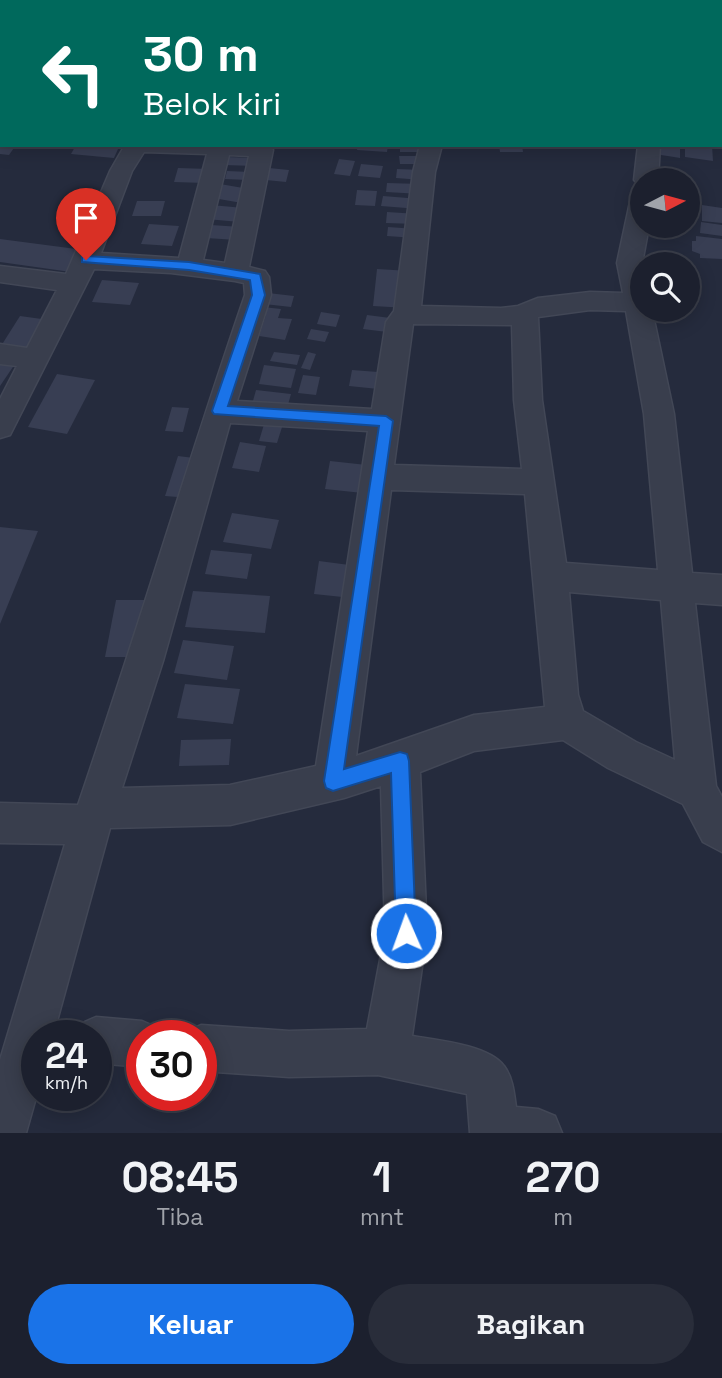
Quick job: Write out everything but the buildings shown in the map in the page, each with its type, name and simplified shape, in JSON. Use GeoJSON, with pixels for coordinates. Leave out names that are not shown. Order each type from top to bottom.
{"type":"FeatureCollection","features":[{"type":"Feature","properties":{"kind":"street"},"geometry":{"type":"LineString","coordinates":[[4,410],[35,359],[80,272],[121,171],[135,147]]}},
{"type":"Feature","properties":{"kind":"street"},"geometry":{"type":"LineString","coordinates":[[164,147],[219,151],[262,150],[235,273]]}},
{"type":"Feature","properties":{"kind":"street"},"geometry":{"type":"LineString","coordinates":[[333,781],[399,322],[407,315],[424,172],[430,147]]}},
{"type":"Feature","properties":{"kind":"street"},"geometry":{"type":"LineString","coordinates":[[647,168],[649,147]]}},
{"type":"Feature","properties":{"kind":"street"},"geometry":{"type":"LineString","coordinates":[[189,266],[219,151]]}},
{"type":"Feature","properties":{"kind":"street"},"geometry":{"type":"LineString","coordinates":[[0,274],[189,266],[256,277],[258,295],[219,411],[145,661],[93,817],[37,1020]]}},
{"type":"Feature","properties":{"kind":"street"},"geometry":{"type":"LineString","coordinates":[[407,315],[501,317],[525,315],[538,307],[590,301],[630,302]]}},
{"type":"Feature","properties":{"kind":"street"},"geometry":{"type":"LineString","coordinates":[[525,315],[528,400],[551,576],[560,695],[567,722]]}},
{"type":"Feature","properties":{"kind":"street"},"geometry":{"type":"LineString","coordinates":[[642,322],[659,414],[697,790],[717,828],[722,832]]}},
{"type":"Feature","properties":{"kind":"street"},"geometry":{"type":"LineString","coordinates":[[0,354],[35,359]]}},
{"type":"Feature","properties":{"kind":"street"},"geometry":{"type":"LineString","coordinates":[[219,411],[386,421]]}},
{"type":"Feature","properties":{"kind":"street"},"geometry":{"type":"LineString","coordinates":[[378,477],[537,482]]}},
{"type":"Feature","properties":{"kind":"street"},"geometry":{"type":"LineString","coordinates":[[551,576],[722,590]]}},
{"type":"Feature","properties":{"kind":"street"},"geometry":{"type":"LineString","coordinates":[[0,824],[230,805],[333,781],[400,761],[474,733],[567,722],[622,755],[697,790]]}},
{"type":"Feature","properties":{"kind":"street"},"geometry":{"type":"LineString","coordinates":[[386,1054],[406,933],[400,761]]}},
{"type":"Feature","properties":{"kind":"street"},"geometry":{"type":"LineString","coordinates":[[217,1049],[289,1054],[386,1054],[463,1069],[482,1075],[490,1085],[509,1132]]}},
{"type":"Feature","properties":{"kind":"street"},"geometry":{"type":"LineString","coordinates":[[2,1133],[21,1074]]}},
{"type":"Feature","properties":{"kind":"route"},"geometry":{"type":"LineString","coordinates":[[86,260],[189,266],[256,277],[258,295],[219,411],[386,421],[333,781],[400,761],[406,933]]}}]}
